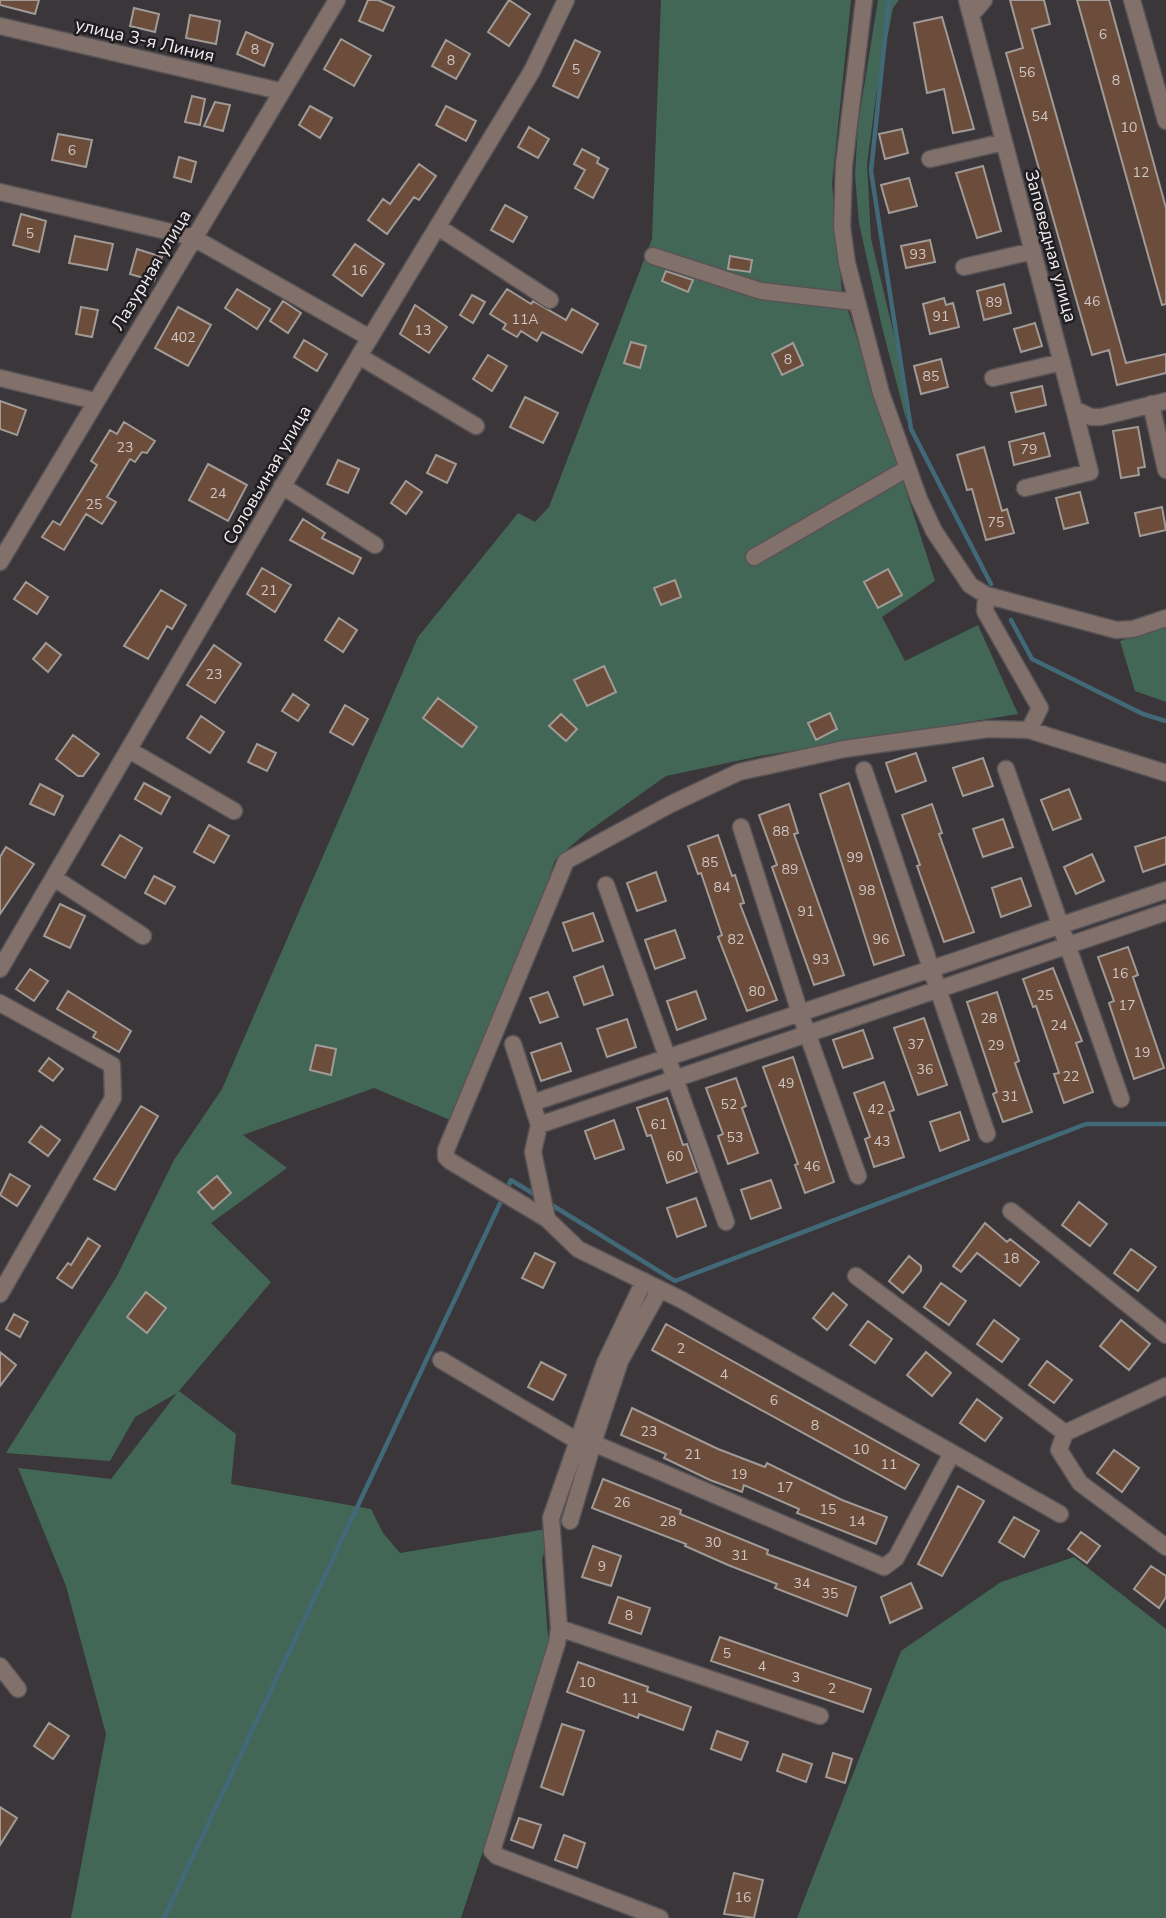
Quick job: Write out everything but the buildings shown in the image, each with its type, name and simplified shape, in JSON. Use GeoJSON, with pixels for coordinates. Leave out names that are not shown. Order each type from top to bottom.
{"type":"FeatureCollection","features":[{"type":"Feature","properties":{"kind":"street","name":"Лазурная улица"},"geometry":{"type":"LineString","coordinates":[[0,562],[192,237],[337,0]]}},
{"type":"Feature","properties":{"kind":"street","name":"Соловьиная улица"},"geometry":{"type":"LineString","coordinates":[[0,969],[359,356],[532,71],[566,0]]}},
{"type":"Feature","properties":{"kind":"street"},"geometry":{"type":"LineString","coordinates":[[864,0],[844,178],[842,227],[856,302],[881,393],[934,531],[970,585],[986,595],[1116,630],[1133,629],[1166,618]]}},
{"type":"Feature","properties":{"kind":"street"},"geometry":{"type":"LineString","coordinates":[[969,7],[984,0]]}},
{"type":"Feature","properties":{"kind":"street"},"geometry":{"type":"LineString","coordinates":[[1132,0],[1166,121]]}},
{"type":"Feature","properties":{"kind":"street","name":"Заповедная улица"},"geometry":{"type":"LineString","coordinates":[[969,7],[1090,472],[1025,488]]}},
{"type":"Feature","properties":{"kind":"street","name":"улица 3-я Линия"},"geometry":{"type":"LineString","coordinates":[[0,26],[280,91]]}},
{"type":"Feature","properties":{"kind":"street"},"geometry":{"type":"LineString","coordinates":[[930,159],[1004,142]]}},
{"type":"Feature","properties":{"kind":"street"},"geometry":{"type":"LineString","coordinates":[[0,192],[192,237],[370,338]]}},
{"type":"Feature","properties":{"kind":"street"},"geometry":{"type":"LineString","coordinates":[[438,227],[550,300]]}},
{"type":"Feature","properties":{"kind":"street"},"geometry":{"type":"LineString","coordinates":[[964,267],[1033,251]]}},
{"type":"Feature","properties":{"kind":"street"},"geometry":{"type":"LineString","coordinates":[[653,256],[761,291],[856,302]]}},
{"type":"Feature","properties":{"kind":"street"},"geometry":{"type":"LineString","coordinates":[[359,356],[476,426]]}},
{"type":"Feature","properties":{"kind":"street"},"geometry":{"type":"LineString","coordinates":[[993,378],[1062,362]]}},
{"type":"Feature","properties":{"kind":"street"},"geometry":{"type":"LineString","coordinates":[[0,378],[95,401]]}},
{"type":"Feature","properties":{"kind":"street"},"geometry":{"type":"LineString","coordinates":[[1074,409],[1091,417],[1101,417],[1159,403],[1166,470]]}},
{"type":"Feature","properties":{"kind":"street"},"geometry":{"type":"LineString","coordinates":[[754,557],[908,468]]}},
{"type":"Feature","properties":{"kind":"street"},"geometry":{"type":"LineString","coordinates":[[282,486],[375,545]]}},
{"type":"Feature","properties":{"kind":"street"},"geometry":{"type":"LineString","coordinates":[[986,595],[985,611],[1040,708],[1029,730]]}},
{"type":"Feature","properties":{"kind":"street"},"geometry":{"type":"LineString","coordinates":[[1060,1514],[660,1289],[578,1248],[547,1219],[450,1161],[446,1157],[446,1150],[566,861],[671,804],[739,772],[870,746],[988,729],[1029,730],[1166,773]]}},
{"type":"Feature","properties":{"kind":"street"},"geometry":{"type":"LineString","coordinates":[[129,750],[234,811]]}},
{"type":"Feature","properties":{"kind":"street"},"geometry":{"type":"LineString","coordinates":[[1006,769],[1070,945],[1121,1099]]}},
{"type":"Feature","properties":{"kind":"street"},"geometry":{"type":"LineString","coordinates":[[864,770],[987,1133]]}},
{"type":"Feature","properties":{"kind":"street"},"geometry":{"type":"LineString","coordinates":[[741,827],[800,1013],[858,1176]]}},
{"type":"Feature","properties":{"kind":"street"},"geometry":{"type":"LineString","coordinates":[[54,878],[143,936]]}},
{"type":"Feature","properties":{"kind":"street"},"geometry":{"type":"LineString","coordinates":[[606,885],[726,1222]]}},
{"type":"Feature","properties":{"kind":"street"},"geometry":{"type":"LineString","coordinates":[[532,1103],[1166,890]]}},
{"type":"Feature","properties":{"kind":"street"},"geometry":{"type":"LineString","coordinates":[[538,1125],[1166,912]]}},
{"type":"Feature","properties":{"kind":"street"},"geometry":{"type":"LineString","coordinates":[[0,1003],[112,1065],[113,1098],[0,1294]]}},
{"type":"Feature","properties":{"kind":"street"},"geometry":{"type":"LineString","coordinates":[[513,1044],[538,1125],[533,1152],[547,1219]]}},
{"type":"Feature","properties":{"kind":"street"},"geometry":{"type":"LineString","coordinates":[[1011,1211],[1166,1335]]}},
{"type":"Feature","properties":{"kind":"street"},"geometry":{"type":"LineString","coordinates":[[856,1276],[1065,1433]]}},
{"type":"Feature","properties":{"kind":"street"},"geometry":{"type":"LineString","coordinates":[[570,1521],[584,1441],[605,1363],[644,1281]]}},
{"type":"Feature","properties":{"kind":"street"},"geometry":{"type":"LineString","coordinates":[[660,1289],[620,1361],[551,1518],[559,1628],[550,1671],[492,1851],[497,1856],[660,1918]]}},
{"type":"Feature","properties":{"kind":"street"},"geometry":{"type":"LineString","coordinates":[[441,1360],[584,1441],[884,1567],[896,1558],[951,1453]]}},
{"type":"Feature","properties":{"kind":"street"},"geometry":{"type":"LineString","coordinates":[[1166,1386],[1065,1433],[1059,1450],[1080,1483],[1166,1547]]}},
{"type":"Feature","properties":{"kind":"street"},"geometry":{"type":"LineString","coordinates":[[559,1628],[820,1716]]}},
{"type":"Feature","properties":{"kind":"street"},"geometry":{"type":"LineString","coordinates":[[0,1666],[18,1689]]}},
{"type":"Feature","properties":{"kind":"green space"},"geometry":{"type":"Polygon","coordinates":[[[661,0],[851,0],[832,184],[842,292],[935,581],[882,617],[905,661],[978,625],[1018,714],[760,756],[666,776],[586,833],[555,860],[510,997],[455,1122],[374,1088],[243,1135],[287,1168],[211,1223],[271,1282],[179,1391],[236,1434],[231,1484],[371,1509],[383,1533],[400,1553],[553,1528],[542,1559],[549,1650],[461,1918],[71,1918],[106,1734],[66,1586],[18,1468],[111,1479],[177,1393],[135,1417],[110,1461],[6,1453],[117,1276],[174,1160],[222,1089],[418,637],[518,513],[535,522],[549,507],[652,239],[661,0]]]}},
{"type":"Feature","properties":{"kind":"green space"},"geometry":{"type":"Polygon","coordinates":[[[878,0],[899,0],[893,8],[876,96],[867,164],[871,239],[901,364],[907,423],[859,223],[855,175],[858,124],[878,0]]]}},
{"type":"Feature","properties":{"kind":"green space"},"geometry":{"type":"Polygon","coordinates":[[[1166,626],[1166,702],[1135,691],[1120,641],[1166,626]]]}},
{"type":"Feature","properties":{"kind":"green space"},"geometry":{"type":"Polygon","coordinates":[[[1074,1557],[1166,1629],[1166,1918],[797,1918],[901,1651],[1001,1582],[1074,1557]]]}},
{"type":"Feature","properties":{"kind":"waterway"},"geometry":{"type":"LineString","coordinates":[[889,0],[871,171],[911,429],[991,584]]}},
{"type":"Feature","properties":{"kind":"waterway"},"geometry":{"type":"LineString","coordinates":[[1011,620],[1032,659],[1143,714],[1166,721]]}},
{"type":"Feature","properties":{"kind":"waterway"},"geometry":{"type":"LineString","coordinates":[[547,1202],[675,1281],[1086,1124],[1166,1124]]}},
{"type":"Feature","properties":{"kind":"waterway"},"geometry":{"type":"LineString","coordinates":[[507,1189],[511,1180],[537,1196]]}},
{"type":"Feature","properties":{"kind":"waterway"},"geometry":{"type":"LineString","coordinates":[[164,1918],[503,1197]]}}]}
